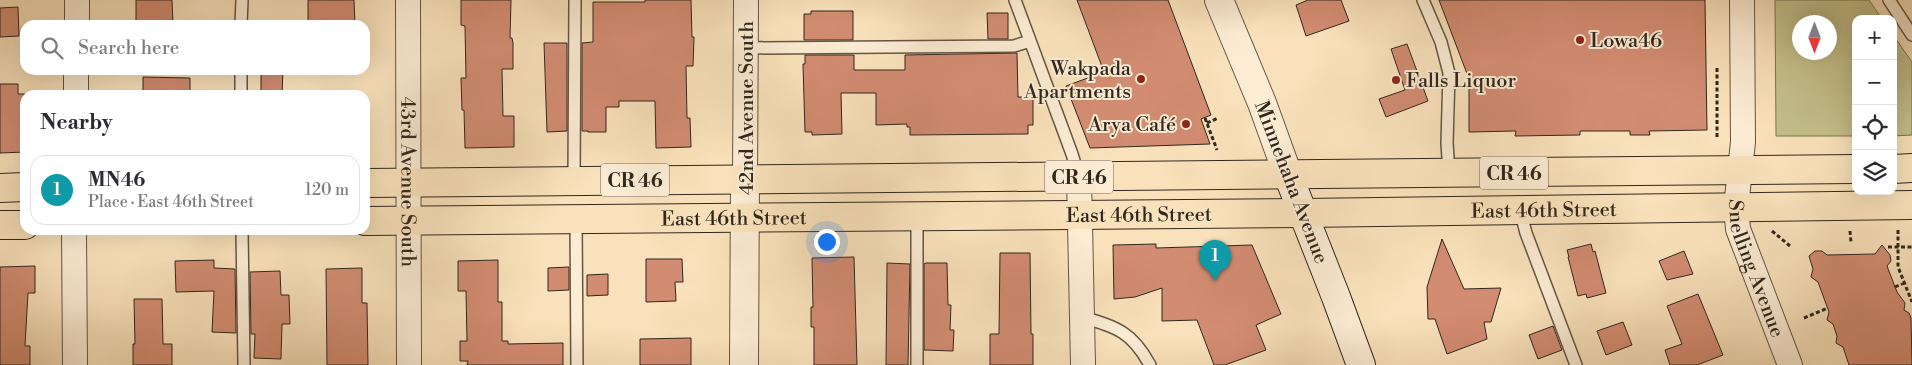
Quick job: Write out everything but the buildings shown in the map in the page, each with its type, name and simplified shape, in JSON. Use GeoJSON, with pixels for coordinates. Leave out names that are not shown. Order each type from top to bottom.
{"type":"FeatureCollection","features":[{"type":"Feature","properties":{"kind":"main road"},"geometry":{"type":"LineString","coordinates":[[1897,168],[1912,168]]}},
{"type":"Feature","properties":{"kind":"main road","name":"East 46th Street"},"geometry":{"type":"LineString","coordinates":[[370,184],[1852,169]]}},
{"type":"Feature","properties":{"kind":"main road"},"geometry":{"type":"LineString","coordinates":[[0,188],[20,187]]}},
{"type":"Feature","properties":{"kind":"main road","name":"East 46th Street"},"geometry":{"type":"LineString","coordinates":[[370,221],[1304,213],[1912,205]]}},
{"type":"Feature","properties":{"kind":"main road"},"geometry":{"type":"LineString","coordinates":[[0,225],[20,225]]}},
{"type":"Feature","properties":{"kind":"street"},"geometry":{"type":"LineString","coordinates":[[77,0],[77,20]]}},
{"type":"Feature","properties":{"kind":"street","name":"43rd Avenue South"},"geometry":{"type":"LineString","coordinates":[[408,0],[409,365]]}},
{"type":"Feature","properties":{"kind":"street","name":"42nd Avenue South"},"geometry":{"type":"LineString","coordinates":[[744,365],[746,0]]}},
{"type":"Feature","properties":{"kind":"street","name":"Minnehaha Avenue"},"geometry":{"type":"LineString","coordinates":[[1219,0],[1262,103],[1361,365]]}},
{"type":"Feature","properties":{"kind":"street","name":"Snelling Avenue"},"geometry":{"type":"LineString","coordinates":[[1742,0],[1743,142],[1736,207],[1738,229],[1790,365]]}},
{"type":"Feature","properties":{"kind":"street"},"geometry":{"type":"LineString","coordinates":[[76,75],[76,90]]}},
{"type":"Feature","properties":{"kind":"street"},"geometry":{"type":"LineString","coordinates":[[1079,177],[1083,365]]}},
{"type":"Feature","properties":{"kind":"street"},"geometry":{"type":"LineString","coordinates":[[74,235],[75,365]]}},
{"type":"Feature","properties":{"kind":"lane"},"geometry":{"type":"LineString","coordinates":[[242,0],[242,20]]}},
{"type":"Feature","properties":{"kind":"lane"},"geometry":{"type":"LineString","coordinates":[[574,181],[575,0]]}},
{"type":"Feature","properties":{"kind":"lane"},"geometry":{"type":"LineString","coordinates":[[1015,0],[1079,177]]}},
{"type":"Feature","properties":{"kind":"lane"},"geometry":{"type":"LineString","coordinates":[[1423,0],[1441,42],[1449,73],[1447,143],[1449,173]]}},
{"type":"Feature","properties":{"kind":"lane"},"geometry":{"type":"LineString","coordinates":[[1892,1],[1912,34]]}},
{"type":"Feature","properties":{"kind":"lane"},"geometry":{"type":"LineString","coordinates":[[746,48],[1014,46],[1030,41]]}},
{"type":"Feature","properties":{"kind":"lane"},"geometry":{"type":"LineString","coordinates":[[241,75],[241,90]]}},
{"type":"Feature","properties":{"kind":"lane"},"geometry":{"type":"LineString","coordinates":[[1520,210],[1526,233],[1576,365]]}},
{"type":"Feature","properties":{"kind":"lane"},"geometry":{"type":"LineString","coordinates":[[917,365],[918,216]]}},
{"type":"Feature","properties":{"kind":"lane"},"geometry":{"type":"LineString","coordinates":[[576,219],[577,365]]}},
{"type":"Feature","properties":{"kind":"lane"},"geometry":{"type":"LineString","coordinates":[[242,235],[244,365]]}},
{"type":"Feature","properties":{"kind":"lane"},"geometry":{"type":"LineString","coordinates":[[1082,317],[1106,324],[1124,333],[1138,345],[1150,365]]}},
{"type":"Feature","properties":{"kind":"path"},"geometry":{"type":"LineString","coordinates":[[1205,118],[1219,154]]}},
{"type":"Feature","properties":{"kind":"path"},"geometry":{"type":"LineString","coordinates":[[1207,123],[1218,118]]}},
{"type":"Feature","properties":{"kind":"path"},"geometry":{"type":"LineString","coordinates":[[1850,230],[1851,243]]}},
{"type":"Feature","properties":{"kind":"path"},"geometry":{"type":"LineString","coordinates":[[1898,230],[1898,267],[1912,302]]}},
{"type":"Feature","properties":{"kind":"path"},"geometry":{"type":"LineString","coordinates":[[1772,231],[1790,246]]}},
{"type":"Feature","properties":{"kind":"path"},"geometry":{"type":"LineString","coordinates":[[1888,247],[1912,247]]}},
{"type":"Feature","properties":{"kind":"path"},"geometry":{"type":"LineString","coordinates":[[1895,287],[1904,283]]}},
{"type":"Feature","properties":{"kind":"path"},"geometry":{"type":"LineString","coordinates":[[1804,318],[1828,308]]}},
{"type":"Feature","properties":{"kind":"shaded area"},"geometry":{"type":"Polygon","coordinates":[[[1775,0],[1869,0],[1879,15],[1852,15],[1852,136],[1776,136],[1775,0]]]}},
{"type":"Feature","properties":{"kind":"shaded area"},"geometry":{"type":"Polygon","coordinates":[[[1897,41],[1912,62],[1912,135],[1897,136],[1897,41]]]}},
{"type":"Feature","properties":{"kind":"place","name":"Lowa46"},"geometry":{"type":"Point","coordinates":[1580,40]}},
{"type":"Feature","properties":{"kind":"place","name":"Wakpada Apartments"},"geometry":{"type":"Point","coordinates":[1141,79]}},
{"type":"Feature","properties":{"kind":"place","name":"Falls Liquor"},"geometry":{"type":"Point","coordinates":[1396,80]}},
{"type":"Feature","properties":{"kind":"place","name":"Arya Café"},"geometry":{"type":"Point","coordinates":[1186,124]}},
{"type":"Feature","properties":{"kind":"place","name":"MN46"},"geometry":{"type":"Point","coordinates":[1215,281]}}]}
